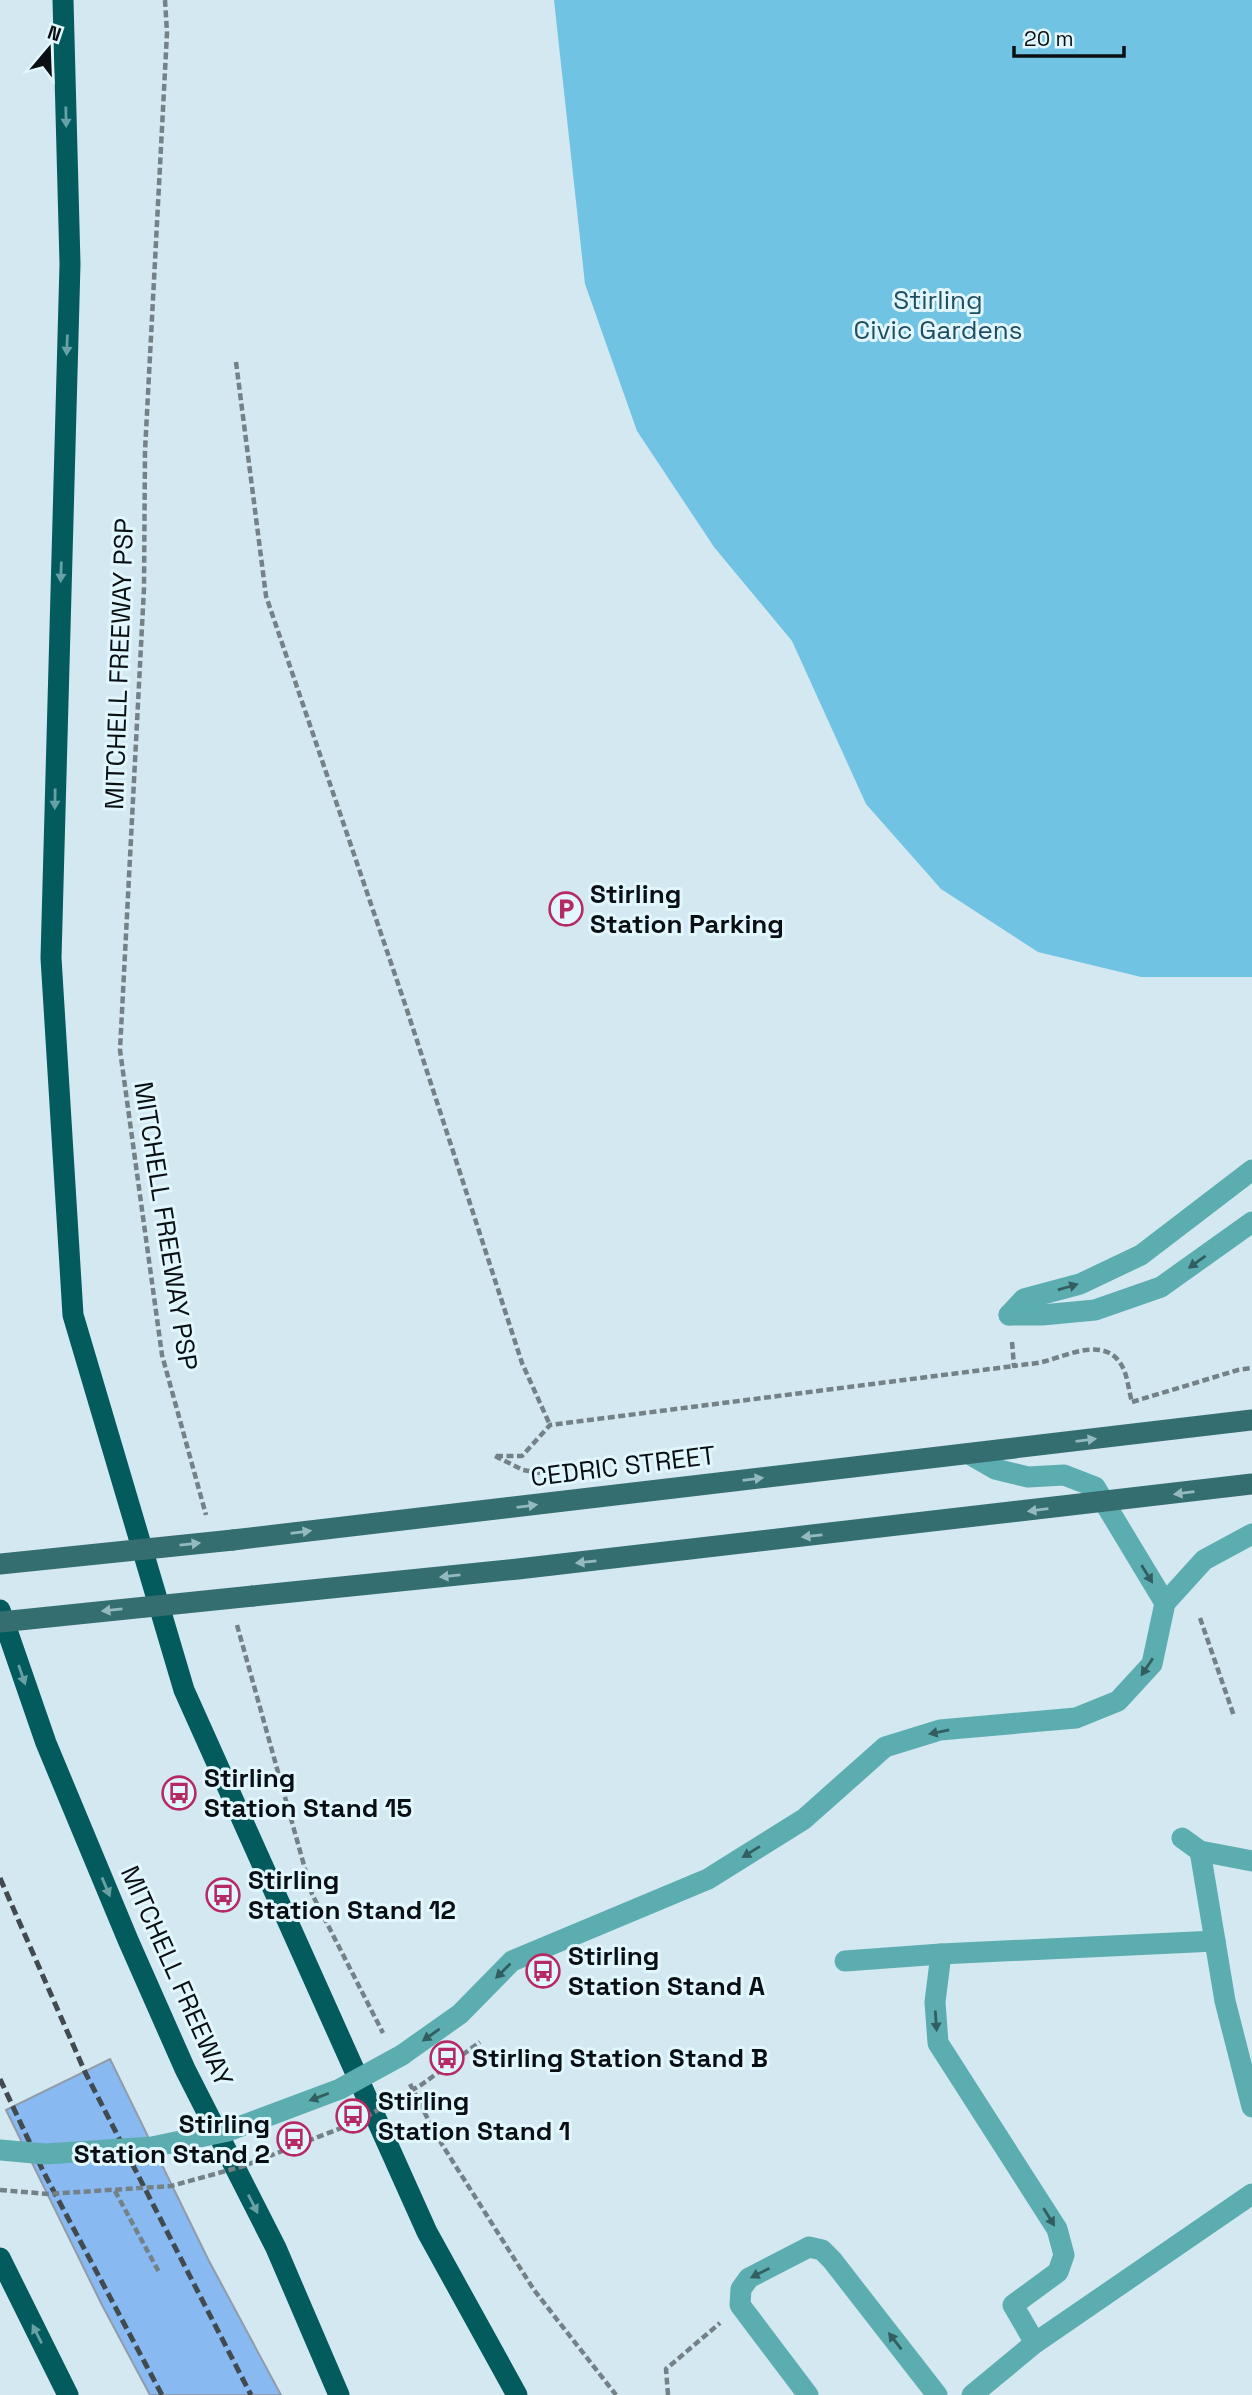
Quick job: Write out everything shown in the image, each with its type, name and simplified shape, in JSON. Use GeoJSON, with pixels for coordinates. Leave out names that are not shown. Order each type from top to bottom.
{"type":"FeatureCollection","features":[{"type":"Feature","properties":{"kind":"highway"},"geometry":{"type":"LineString","coordinates":[[63,0],[69,264],[51,958],[73,1315],[184,1690],[427,2232],[517,2395]]}},
{"type":"Feature","properties":{"kind":"highway","name":"MITCHELL FREEWAY"},"geometry":{"type":"LineString","coordinates":[[0,1610],[46,1743],[128,1940],[185,2068],[276,2248],[339,2395]]}},
{"type":"Feature","properties":{"kind":"highway"},"geometry":{"type":"LineString","coordinates":[[0,2258],[68,2395]]}},
{"type":"Feature","properties":{"kind":"main road","name":"CEDRIC STREET"},"geometry":{"type":"LineString","coordinates":[[0,1564],[233,1540],[1252,1420]]}},
{"type":"Feature","properties":{"kind":"main road"},"geometry":{"type":"LineString","coordinates":[[0,1622],[518,1569],[1252,1484]]}},
{"type":"Feature","properties":{"kind":"lane"},"geometry":{"type":"LineString","coordinates":[[1252,1170],[1141,1255],[1080,1284],[1024,1299],[1009,1315],[1095,1310],[1161,1287],[1252,1222]]}},
{"type":"Feature","properties":{"kind":"lane"},"geometry":{"type":"LineString","coordinates":[[969,1454],[995,1469],[1028,1477],[1064,1475],[1095,1487],[1165,1603]]}},
{"type":"Feature","properties":{"kind":"lane"},"geometry":{"type":"LineString","coordinates":[[0,2150],[45,2154],[152,2147],[229,2131],[340,2089],[402,2055],[460,2014],[512,1961],[708,1879],[804,1819],[885,1747],[940,1730],[1076,1718],[1118,1701],[1152,1664],[1165,1603],[1204,1560],[1252,1534]]}},
{"type":"Feature","properties":{"kind":"lane"},"geometry":{"type":"LineString","coordinates":[[1182,1838],[1200,1851],[1252,1861]]}},
{"type":"Feature","properties":{"kind":"lane"},"geometry":{"type":"LineString","coordinates":[[1200,1851],[1225,2001],[1252,2107]]}},
{"type":"Feature","properties":{"kind":"lane"},"geometry":{"type":"LineString","coordinates":[[845,1961],[1215,1941]]}},
{"type":"Feature","properties":{"kind":"lane"},"geometry":{"type":"LineString","coordinates":[[941,1954],[935,2002],[938,2043],[1057,2229],[1064,2255],[1058,2272],[1013,2305],[1035,2343]]}},
{"type":"Feature","properties":{"kind":"lane"},"geometry":{"type":"LineString","coordinates":[[972,2395],[1035,2343],[1252,2194]]}},
{"type":"Feature","properties":{"kind":"lane"},"geometry":{"type":"LineString","coordinates":[[808,2395],[740,2305],[741,2289],[749,2278],[809,2247],[822,2250],[832,2260],[937,2395]]}},
{"type":"Feature","properties":{"kind":"path","name":"MITCHELL FREEWAY PSP"},"geometry":{"type":"LineString","coordinates":[[165,0],[167,33],[145,451],[144,588],[120,1050],[162,1355],[207,1517]]}},
{"type":"Feature","properties":{"kind":"path"},"geometry":{"type":"LineString","coordinates":[[236,362],[266,596],[406,1007],[522,1363],[551,1425]]}},
{"type":"Feature","properties":{"kind":"path"},"geometry":{"type":"LineString","coordinates":[[1011,1334],[1014,1366]]}},
{"type":"Feature","properties":{"kind":"path"},"geometry":{"type":"LineString","coordinates":[[495,1456],[522,1455],[551,1425],[1043,1362],[1094,1348],[1112,1355],[1123,1368],[1132,1402],[1252,1368]]}},
{"type":"Feature","properties":{"kind":"path"},"geometry":{"type":"LineString","coordinates":[[1200,1618],[1234,1716]]}},
{"type":"Feature","properties":{"kind":"path"},"geometry":{"type":"LineString","coordinates":[[237,1625],[312,1894],[386,2039]]}},
{"type":"Feature","properties":{"kind":"path"},"geometry":{"type":"LineString","coordinates":[[405,2075],[436,2135],[534,2290],[616,2395]]}},
{"type":"Feature","properties":{"kind":"path"},"geometry":{"type":"LineString","coordinates":[[115,2191],[160,2274]]}},
{"type":"Feature","properties":{"kind":"path"},"geometry":{"type":"LineString","coordinates":[[668,2395],[666,2369],[740,2305]]}},
{"type":"Feature","properties":{"kind":"green space","name":"Stirling Civic Gardens"},"geometry":{"type":"Polygon","coordinates":[[[554,0],[1252,0],[1252,977],[1141,977],[1038,952],[941,889],[866,804],[792,641],[714,547],[637,431],[585,284],[554,0]]]}},
{"type":"Feature","properties":{"kind":"building"},"geometry":{"type":"Polygon","coordinates":[[[110,2059],[209,2261],[281,2395],[150,2395],[102,2305],[6,2110],[110,2059]]]}},
{"type":"Feature","properties":{"kind":"railway"},"geometry":{"type":"LineString","coordinates":[[0,1878],[85,2072],[251,2395]]}},
{"type":"Feature","properties":{"kind":"railway"},"geometry":{"type":"LineString","coordinates":[[0,2079],[43,2171],[162,2395]]}},
{"type":"Feature","properties":{"kind":"place","name":"Stirling Station Parking"},"geometry":{"type":"Point","coordinates":[566,909]}},
{"type":"Feature","properties":{"kind":"place","name":"Stirling Station Stand 15"},"geometry":{"type":"Point","coordinates":[179,1793]}},
{"type":"Feature","properties":{"kind":"place","name":"Stirling Station Stand 12"},"geometry":{"type":"Point","coordinates":[223,1895]}},
{"type":"Feature","properties":{"kind":"place","name":"Stirling Station Stand A"},"geometry":{"type":"Point","coordinates":[543,1971]}},
{"type":"Feature","properties":{"kind":"place","name":"Stirling Station Stand B"},"geometry":{"type":"Point","coordinates":[447,2058]}},
{"type":"Feature","properties":{"kind":"place","name":"Stirling Station Stand 1"},"geometry":{"type":"Point","coordinates":[353,2116]}},
{"type":"Feature","properties":{"kind":"place","name":"Stirling Station Stand 2"},"geometry":{"type":"Point","coordinates":[294,2139]}}]}
